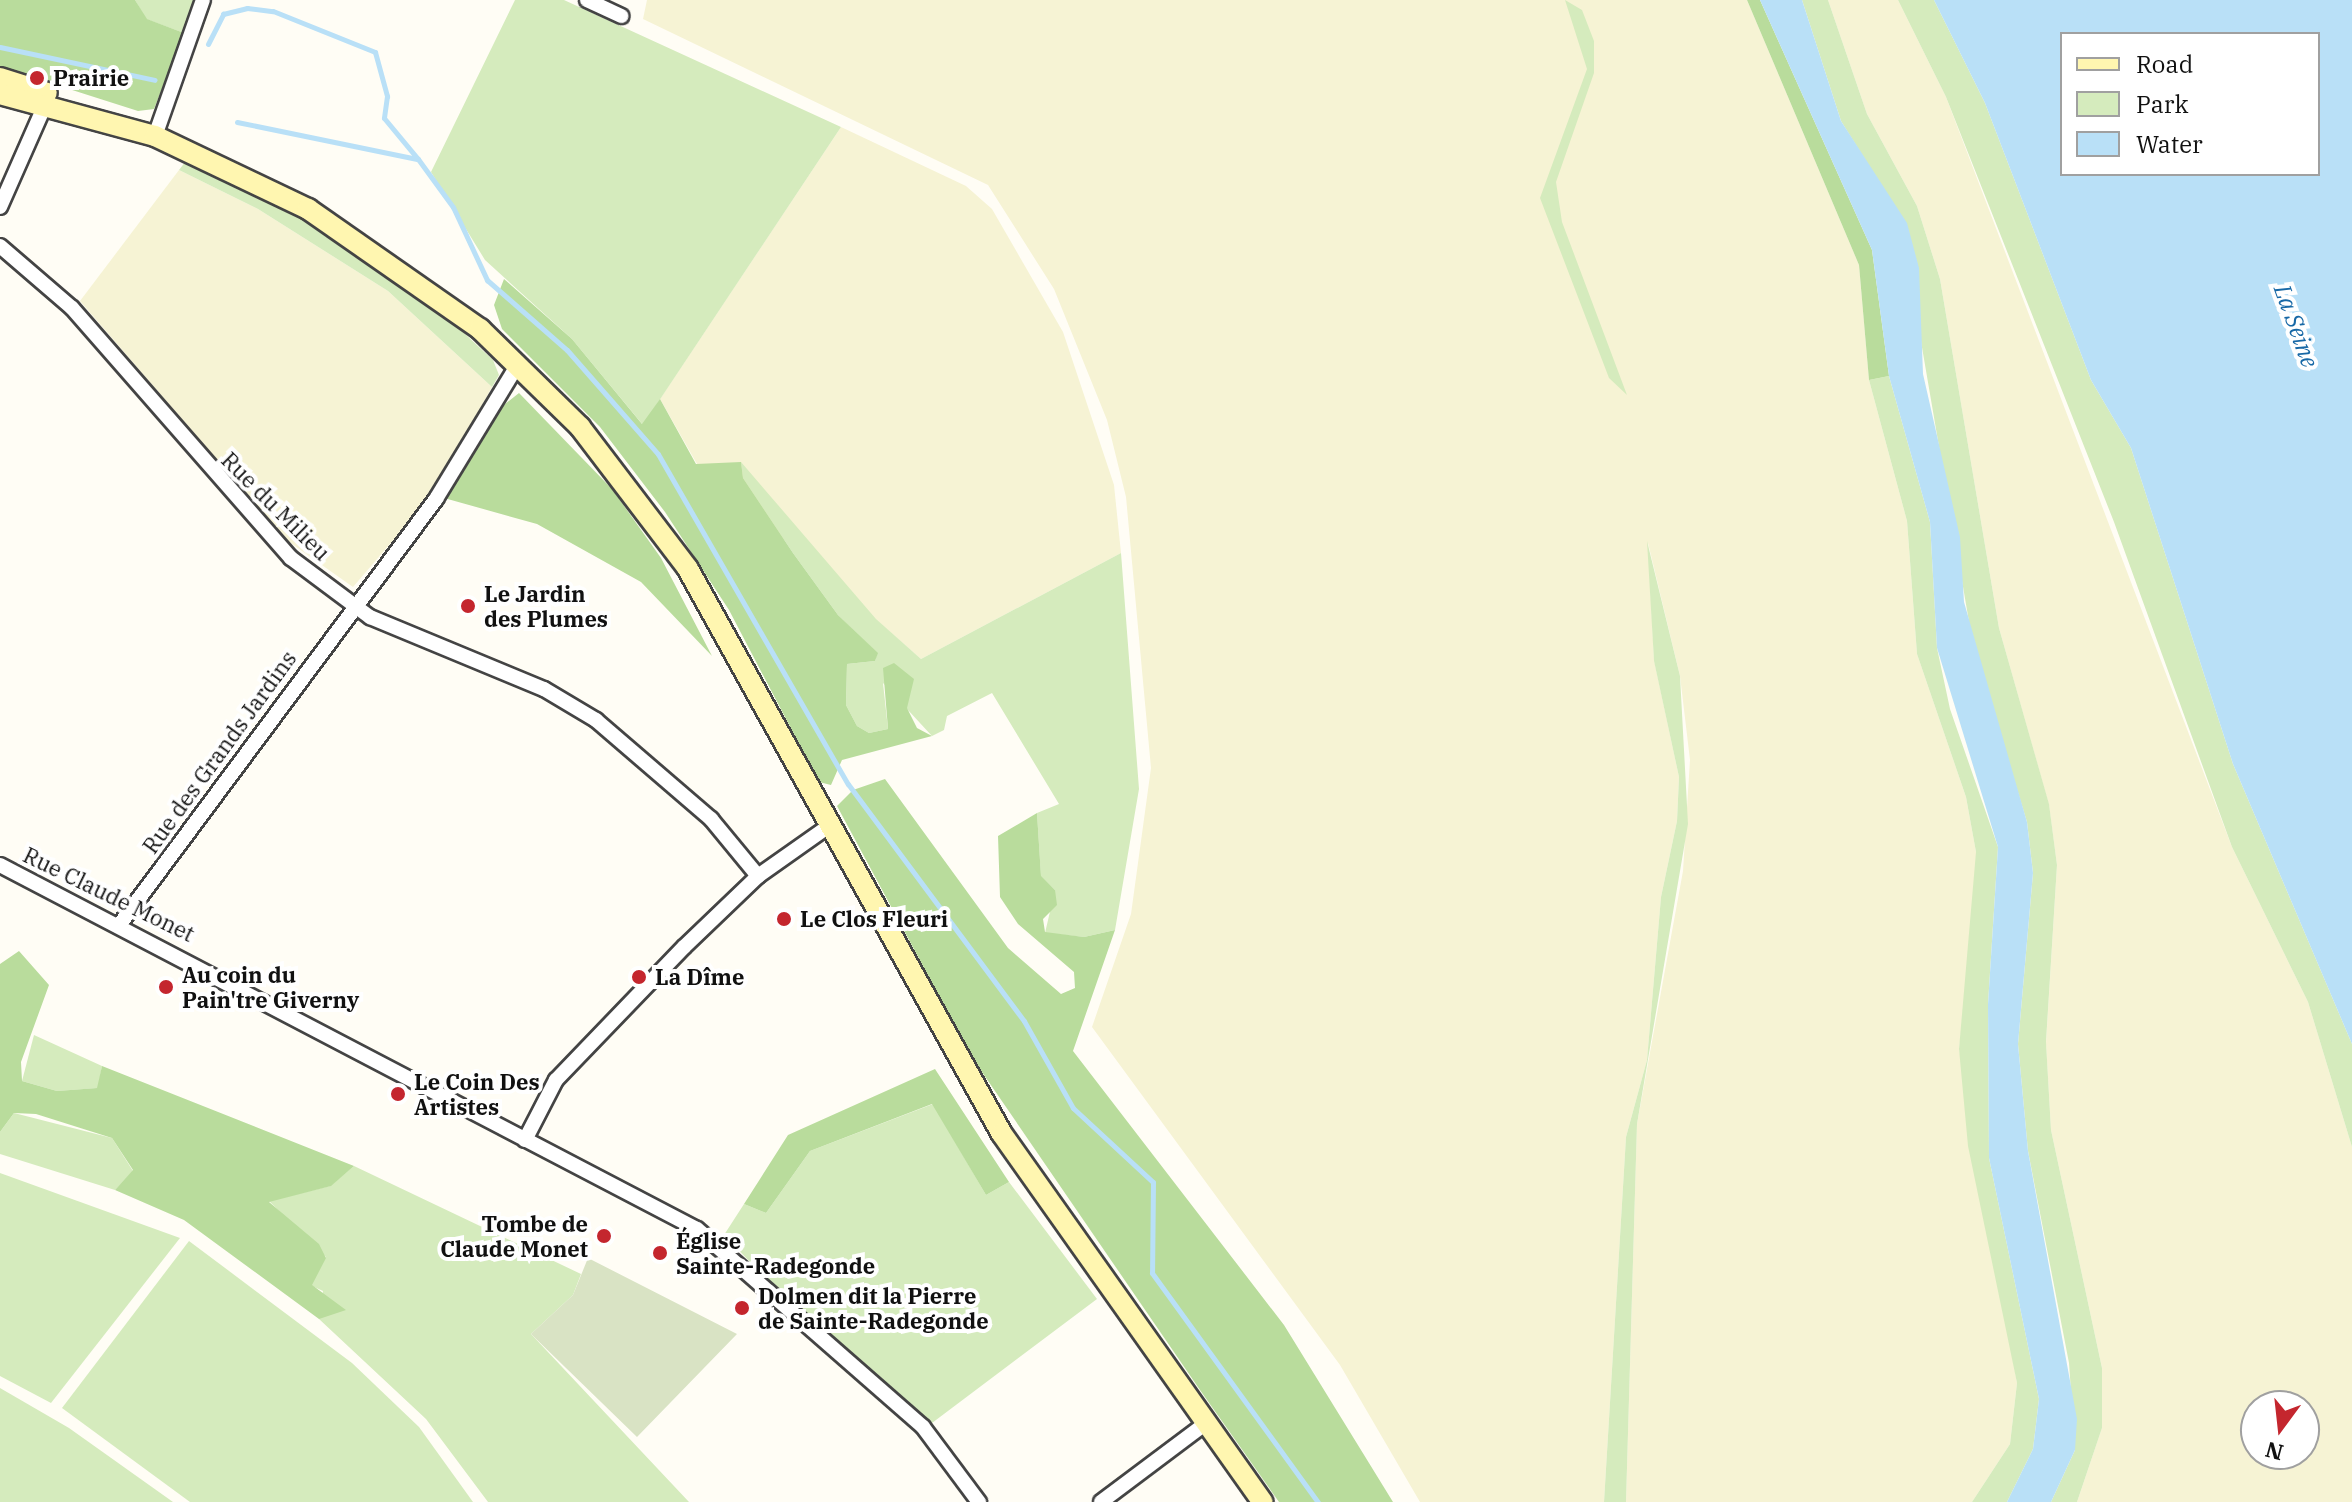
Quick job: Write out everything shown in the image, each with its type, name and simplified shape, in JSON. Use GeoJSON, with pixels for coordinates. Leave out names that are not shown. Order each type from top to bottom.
{"type":"FeatureCollection","features":[{"type":"Feature","properties":{"kind":"main road"},"geometry":{"type":"LineString","coordinates":[[0,78],[47,99],[155,136],[249,176],[364,243],[518,364],[610,462],[688,569],[1002,1134],[1263,1502]]}},
{"type":"Feature","properties":{"kind":"main road"},"geometry":{"type":"LineString","coordinates":[[0,94],[47,99]]}},
{"type":"Feature","properties":{"kind":"street"},"geometry":{"type":"LineString","coordinates":[[155,136],[203,0]]}},
{"type":"Feature","properties":{"kind":"street"},"geometry":{"type":"LineString","coordinates":[[587,0],[621,16]]}},
{"type":"Feature","properties":{"kind":"street"},"geometry":{"type":"LineString","coordinates":[[0,207],[47,99]]}},
{"type":"Feature","properties":{"kind":"street","name":"Rue du Milieu"},"geometry":{"type":"LineString","coordinates":[[0,246],[96,334],[264,532],[353,606],[544,689],[596,720],[711,819],[758,876]]}},
{"type":"Feature","properties":{"kind":"street","name":"Rue des Grands Jardins"},"geometry":{"type":"LineString","coordinates":[[120,924],[353,606],[436,499],[518,364]]}},
{"type":"Feature","properties":{"kind":"street"},"geometry":{"type":"LineString","coordinates":[[525,1140],[556,1080],[758,876],[829,826]]}},
{"type":"Feature","properties":{"kind":"street","name":"Rue Claude Monet"},"geometry":{"type":"LineString","coordinates":[[0,865],[120,924],[525,1140],[631,1189],[716,1244],[923,1427],[979,1502]]}},
{"type":"Feature","properties":{"kind":"street"},"geometry":{"type":"LineString","coordinates":[[1101,1502],[1205,1424]]}},
{"type":"Feature","properties":{"kind":"shaded area"},"geometry":{"type":"Polygon","coordinates":[[[647,0],[1747,0],[1859,265],[1869,380],[1907,521],[1917,654],[1966,797],[1976,852],[1977,903],[1959,1049],[2017,1383],[2010,1444],[1972,1502],[1626,1502],[1637,1124],[1683,871],[1690,760],[1680,676],[1648,543],[1654,660],[1679,777],[1677,821],[1661,897],[1647,1060],[1626,1137],[1604,1502],[1420,1502],[1340,1365],[1092,1027],[1131,914],[1151,768],[1126,497],[1107,420],[1054,289],[988,185],[643,19],[647,0]]]}},
{"type":"Feature","properties":{"kind":"shaded area"},"geometry":{"type":"Polygon","coordinates":[[[1828,0],[1898,0],[1946,97],[2232,847],[2308,1002],[2352,1147],[2352,1502],[2077,1502],[2102,1428],[2102,1368],[2051,1130],[2046,1043],[2057,865],[2049,805],[1999,628],[1940,279],[1917,206],[1867,114],[1828,0]]]}},
{"type":"Feature","properties":{"kind":"shaded area"},"geometry":{"type":"Polygon","coordinates":[[[841,127],[966,186],[992,209],[1063,332],[1114,485],[1121,553],[921,659],[697,464],[660,399],[841,127]]]}},
{"type":"Feature","properties":{"kind":"shaded area"},"geometry":{"type":"Polygon","coordinates":[[[179,170],[258,209],[388,291],[492,387],[432,495],[353,587],[285,539],[80,301],[179,170]]]}},
{"type":"Feature","properties":{"kind":"green space"},"geometry":{"type":"Polygon","coordinates":[[[0,0],[135,0],[147,19],[184,33],[154,109],[138,111],[0,67],[0,0]]]}},
{"type":"Feature","properties":{"kind":"green space"},"geometry":{"type":"Polygon","coordinates":[[[135,0],[195,0],[184,33],[146,19],[135,0]]]}},
{"type":"Feature","properties":{"kind":"green space"},"geometry":{"type":"Polygon","coordinates":[[[515,0],[564,0],[841,127],[643,425],[572,339],[485,260],[431,172],[515,0]]]}},
{"type":"Feature","properties":{"kind":"green space"},"geometry":{"type":"Polygon","coordinates":[[[1565,0],[1582,10],[1594,41],[1594,73],[1556,182],[1562,222],[1627,395],[1609,378],[1540,198],[1587,69],[1565,0]]]}},
{"type":"Feature","properties":{"kind":"green space"},"geometry":{"type":"Polygon","coordinates":[[[1747,0],[1760,0],[1872,250],[1889,376],[1869,380],[1859,265],[1747,0]]]}},
{"type":"Feature","properties":{"kind":"green space"},"geometry":{"type":"Polygon","coordinates":[[[1802,0],[1828,0],[1867,114],[1917,206],[1940,279],[1999,628],[2049,804],[2057,865],[2046,1042],[2051,1130],[2102,1368],[2102,1428],[2077,1502],[2051,1502],[2075,1450],[2069,1363],[2028,1151],[2018,1044],[2033,873],[2027,822],[1973,645],[1918,324],[1869,166],[1841,121],[1802,0]]]}},
{"type":"Feature","properties":{"kind":"green space"},"geometry":{"type":"Polygon","coordinates":[[[1898,0],[1934,0],[1985,103],[2091,380],[2131,448],[2233,764],[2352,1044],[2352,1147],[2308,1002],[2232,847],[2114,522],[1946,97],[1898,0]]]}},
{"type":"Feature","properties":{"kind":"green space"},"geometry":{"type":"Polygon","coordinates":[[[189,157],[333,235],[449,319],[493,360],[499,375],[492,387],[388,291],[258,209],[179,170],[189,157]]]}},
{"type":"Feature","properties":{"kind":"green space"},"geometry":{"type":"Polygon","coordinates":[[[504,279],[572,339],[642,424],[660,399],[696,464],[741,462],[743,478],[793,553],[838,615],[878,653],[875,661],[847,664],[846,705],[857,726],[869,733],[888,729],[883,668],[894,663],[914,679],[907,708],[917,728],[932,736],[842,760],[831,785],[819,782],[729,610],[665,512],[600,427],[502,329],[494,305],[504,279]]]}},
{"type":"Feature","properties":{"kind":"green space"},"geometry":{"type":"Polygon","coordinates":[[[1889,376],[1930,522],[1937,648],[1950,709],[1998,847],[1988,1004],[1989,1158],[2039,1399],[2033,1449],[2007,1502],[1972,1502],[2010,1444],[2017,1383],[1968,1146],[1959,1049],[1976,852],[1966,797],[1917,654],[1907,521],[1869,380],[1889,376]]]}},
{"type":"Feature","properties":{"kind":"green space"},"geometry":{"type":"Polygon","coordinates":[[[519,393],[612,489],[661,558],[712,656],[641,582],[537,524],[444,498],[500,408],[519,393]]]}},
{"type":"Feature","properties":{"kind":"green space"},"geometry":{"type":"Polygon","coordinates":[[[741,462],[876,619],[921,659],[1121,553],[1139,789],[1115,930],[1084,937],[1045,933],[1055,890],[1041,877],[1037,813],[1059,804],[992,693],[947,716],[944,730],[932,736],[883,683],[888,729],[869,733],[857,726],[846,705],[847,664],[875,661],[877,653],[838,615],[793,553],[743,478],[741,462]]]}},
{"type":"Feature","properties":{"kind":"green space"},"geometry":{"type":"Polygon","coordinates":[[[1647,541],[1680,676],[1688,824],[1637,1124],[1626,1502],[1604,1502],[1626,1137],[1647,1060],[1661,897],[1677,821],[1679,777],[1654,661],[1647,541]]]}},
{"type":"Feature","properties":{"kind":"green space"},"geometry":{"type":"Polygon","coordinates":[[[885,779],[1008,948],[1061,994],[1075,988],[1074,972],[1018,924],[1000,897],[998,836],[1037,813],[1041,876],[1055,890],[1057,905],[1043,919],[1045,932],[1084,937],[1115,930],[1073,1051],[1284,1325],[1393,1502],[1279,1502],[1200,1390],[973,1059],[837,806],[853,790],[885,779]]]}},
{"type":"Feature","properties":{"kind":"green space"},"geometry":{"type":"Polygon","coordinates":[[[19,951],[49,985],[21,1062],[22,1081],[57,1091],[97,1088],[102,1066],[354,1166],[331,1186],[269,1202],[319,1244],[326,1258],[312,1285],[346,1310],[319,1319],[184,1220],[115,1190],[133,1170],[112,1138],[36,1114],[14,1113],[0,1132],[0,964],[19,951]]]}},
{"type":"Feature","properties":{"kind":"green space"},"geometry":{"type":"Polygon","coordinates":[[[34,1035],[102,1066],[98,1088],[57,1091],[22,1081],[34,1035]]]}},
{"type":"Feature","properties":{"kind":"green space"},"geometry":{"type":"Polygon","coordinates":[[[935,1069],[1009,1182],[986,1195],[932,1104],[810,1151],[766,1213],[744,1204],[788,1135],[935,1069]]]}},
{"type":"Feature","properties":{"kind":"green space"},"geometry":{"type":"Polygon","coordinates":[[[933,1104],[986,1195],[1009,1182],[1097,1299],[932,1423],[823,1328],[813,1327],[724,1235],[744,1204],[766,1213],[810,1151],[933,1104]]]}},
{"type":"Feature","properties":{"kind":"green space"},"geometry":{"type":"Polygon","coordinates":[[[14,1113],[112,1138],[133,1171],[115,1190],[0,1154],[0,1132],[14,1113]]]}},
{"type":"Feature","properties":{"kind":"green space"},"geometry":{"type":"Polygon","coordinates":[[[354,1166],[581,1274],[573,1295],[531,1334],[689,1502],[488,1502],[426,1419],[319,1319],[323,1291],[312,1286],[312,1275],[326,1257],[269,1201],[330,1186],[354,1166]]]}},
{"type":"Feature","properties":{"kind":"green space"},"geometry":{"type":"Polygon","coordinates":[[[0,1173],[180,1238],[51,1403],[0,1376],[0,1173]]]}},
{"type":"Feature","properties":{"kind":"green space"},"geometry":{"type":"Polygon","coordinates":[[[189,1241],[352,1363],[419,1427],[473,1502],[190,1502],[62,1408],[189,1241]]]}},
{"type":"Feature","properties":{"kind":"green space"},"geometry":{"type":"Polygon","coordinates":[[[588,1258],[737,1334],[637,1437],[531,1334],[573,1295],[588,1258]]]}},
{"type":"Feature","properties":{"kind":"green space"},"geometry":{"type":"Polygon","coordinates":[[[0,1388],[69,1428],[173,1502],[0,1502],[0,1388]]]}},
{"type":"Feature","properties":{"kind":"water"},"geometry":{"type":"Polygon","coordinates":[[[1760,0],[1802,0],[1841,121],[1907,223],[1919,268],[1923,374],[1960,537],[1964,602],[2027,822],[2033,873],[2018,1044],[2028,1151],[2077,1419],[2075,1450],[2051,1502],[2007,1502],[2033,1449],[2039,1399],[1989,1158],[1988,1004],[1998,847],[1937,648],[1930,522],[1889,376],[1872,250],[1760,0]]]}},
{"type":"Feature","properties":{"kind":"water","name":"La Seine"},"geometry":{"type":"Polygon","coordinates":[[[1934,0],[2352,0],[2352,1044],[2233,764],[2131,448],[2091,380],[1985,103],[1934,0]]]}},
{"type":"Feature","properties":{"kind":"waterway"},"geometry":{"type":"LineString","coordinates":[[208,44],[223,14],[247,8],[273,11],[375,52],[387,96],[384,118],[418,159]]}},
{"type":"Feature","properties":{"kind":"waterway"},"geometry":{"type":"LineString","coordinates":[[0,47],[155,80]]}},
{"type":"Feature","properties":{"kind":"waterway"},"geometry":{"type":"LineString","coordinates":[[237,122],[418,159],[453,207],[487,280],[567,350],[658,454],[848,784],[1024,1021],[1073,1108],[1153,1182],[1152,1273],[1318,1502]]}},
{"type":"Feature","properties":{"kind":"place","name":"Prairie"},"geometry":{"type":"Point","coordinates":[37,78]}},
{"type":"Feature","properties":{"kind":"place","name":"Le Jardin des Plumes"},"geometry":{"type":"Point","coordinates":[468,606]}},
{"type":"Feature","properties":{"kind":"place","name":"Le Clos Fleuri"},"geometry":{"type":"Point","coordinates":[784,919]}},
{"type":"Feature","properties":{"kind":"place","name":"La Dîme"},"geometry":{"type":"Point","coordinates":[639,977]}},
{"type":"Feature","properties":{"kind":"place","name":"Au coin du Pain'tre Giverny"},"geometry":{"type":"Point","coordinates":[166,987]}},
{"type":"Feature","properties":{"kind":"place","name":"Le Coin Des Artistes"},"geometry":{"type":"Point","coordinates":[398,1094]}},
{"type":"Feature","properties":{"kind":"place","name":"Tombe de Claude Monet"},"geometry":{"type":"Point","coordinates":[604,1236]}},
{"type":"Feature","properties":{"kind":"place","name":"Église Sainte-Radegonde"},"geometry":{"type":"Point","coordinates":[660,1253]}},
{"type":"Feature","properties":{"kind":"place","name":"Dolmen dit la Pierre de Sainte-Radegonde"},"geometry":{"type":"Point","coordinates":[742,1308]}}]}
